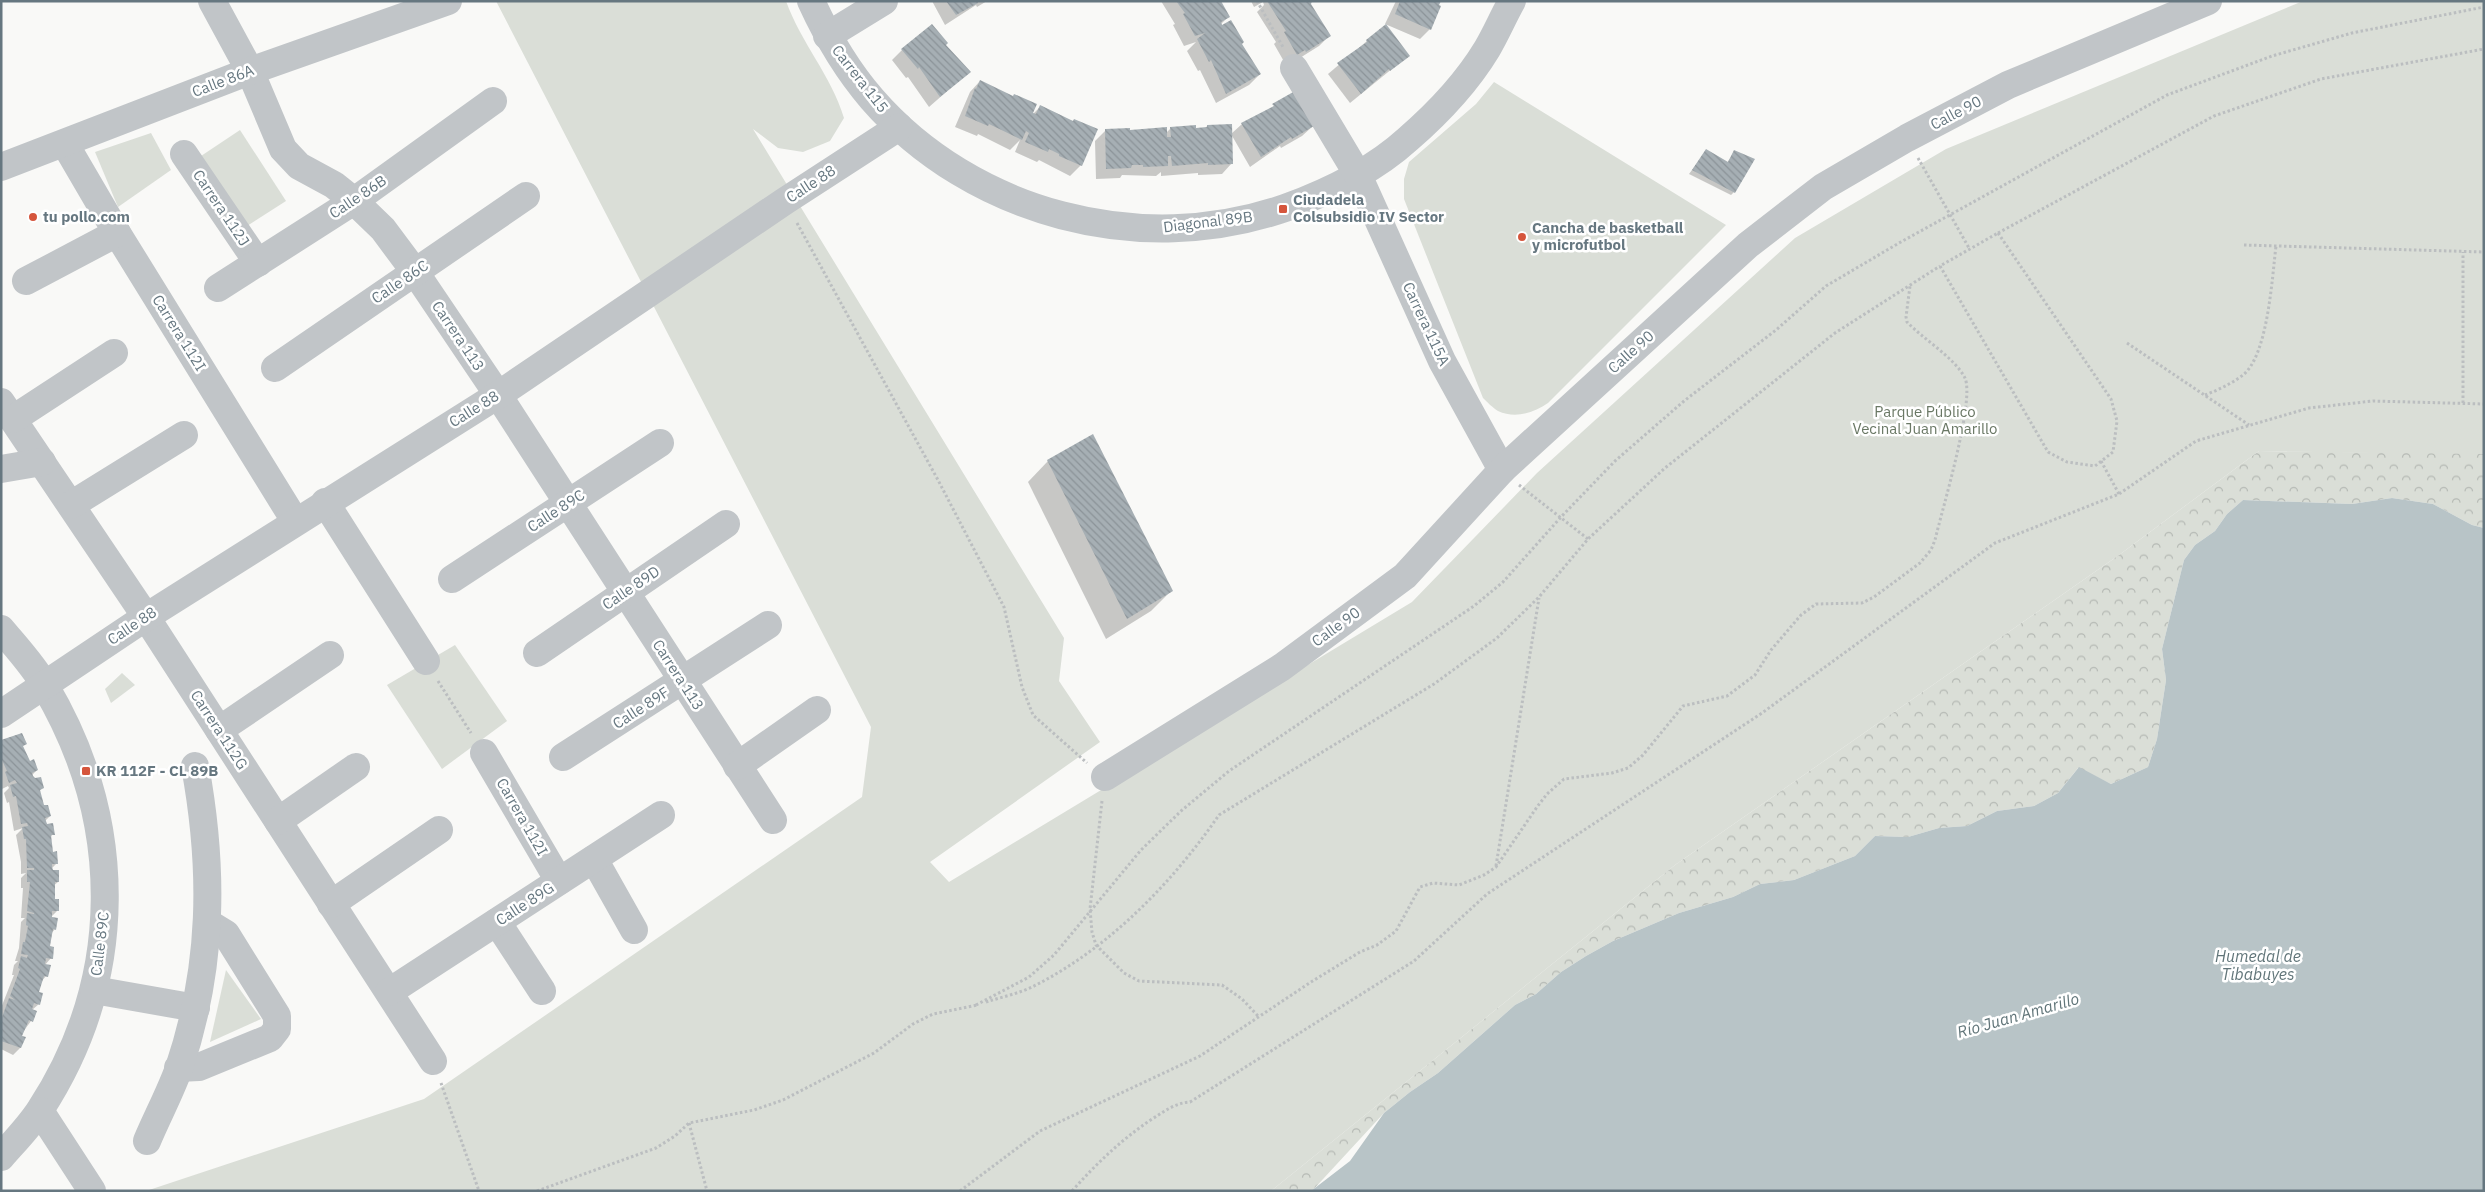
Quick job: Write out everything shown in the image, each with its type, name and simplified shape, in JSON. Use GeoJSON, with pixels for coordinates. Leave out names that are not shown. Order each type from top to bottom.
{"type":"FeatureCollection","features":[{"type":"Feature","properties":{"kind":"street","name":"Carrera 113"},"geometry":{"type":"LineString","coordinates":[[212,1],[250,71],[283,149],[299,166],[334,185],[354,201],[383,229],[415,272],[498,395],[773,820]]}},
{"type":"Feature","properties":{"kind":"street","name":"Calle 86A"},"geometry":{"type":"LineString","coordinates":[[1,168],[250,71],[448,1]]}},
{"type":"Feature","properties":{"kind":"street","name":"Carrera 115"},"geometry":{"type":"LineString","coordinates":[[810,1],[827,36],[848,69],[872,99],[899,127]]}},
{"type":"Feature","properties":{"kind":"street"},"geometry":{"type":"LineString","coordinates":[[827,36],[884,1]]}},
{"type":"Feature","properties":{"kind":"street","name":"Diagonal 89B"},"geometry":{"type":"LineString","coordinates":[[899,127],[938,158],[980,184],[1024,205],[1072,219],[1120,227],[1170,229],[1224,224],[1267,214],[1314,198],[1358,175],[1407,140],[1450,98],[1487,49],[1512,1]]}},
{"type":"Feature","properties":{"kind":"street","name":"Calle 90"},"geometry":{"type":"LineString","coordinates":[[1104,778],[1282,667],[1405,576],[1502,470],[1748,245],[1823,187],[1907,138],[2008,85],[2208,1]]}},
{"type":"Feature","properties":{"kind":"street","name":"Carrera 115A"},"geometry":{"type":"LineString","coordinates":[[1294,68],[1358,175],[1442,361],[1502,470]]}},
{"type":"Feature","properties":{"kind":"street","name":"Calle 86B"},"geometry":{"type":"LineString","coordinates":[[218,288],[354,201],[493,101]]}},
{"type":"Feature","properties":{"kind":"street","name":"Calle 88"},"geometry":{"type":"LineString","coordinates":[[1,714],[146,617],[295,521],[498,395],[785,201],[899,127]]}},
{"type":"Feature","properties":{"kind":"street","name":"Carrera 112I"},"geometry":{"type":"LineString","coordinates":[[65,144],[117,234],[295,521]]}},
{"type":"Feature","properties":{"kind":"street","name":"Carrera 112J"},"geometry":{"type":"LineString","coordinates":[[184,154],[258,263]]}},
{"type":"Feature","properties":{"kind":"street","name":"Calle 86C"},"geometry":{"type":"LineString","coordinates":[[274,368],[526,196]]}},
{"type":"Feature","properties":{"kind":"street"},"geometry":{"type":"LineString","coordinates":[[26,281],[117,234]]}},
{"type":"Feature","properties":{"kind":"street"},"geometry":{"type":"LineString","coordinates":[[7,411],[114,353]]}},
{"type":"Feature","properties":{"kind":"street","name":"Carrera 112G"},"geometry":{"type":"LineString","coordinates":[[7,411],[146,617],[434,1061]]}},
{"type":"Feature","properties":{"kind":"street"},"geometry":{"type":"LineString","coordinates":[[71,505],[184,435]]}},
{"type":"Feature","properties":{"kind":"street","name":"Calle 89C"},"geometry":{"type":"LineString","coordinates":[[452,579],[660,443]]}},
{"type":"Feature","properties":{"kind":"street"},"geometry":{"type":"LineString","coordinates":[[1,469],[42,462]]}},
{"type":"Feature","properties":{"kind":"street"},"geometry":{"type":"LineString","coordinates":[[325,502],[426,662]]}},
{"type":"Feature","properties":{"kind":"street","name":"Calle 89D"},"geometry":{"type":"LineString","coordinates":[[537,653],[726,524]]}},
{"type":"Feature","properties":{"kind":"street","name":"Calle 89F"},"geometry":{"type":"LineString","coordinates":[[564,758],[768,625]]}},
{"type":"Feature","properties":{"kind":"street","name":"Calle 89C"},"geometry":{"type":"LineString","coordinates":[[1,629],[45,685],[86,771],[103,843],[106,917],[94,990],[72,1053],[40,1111],[1,1157]]}},
{"type":"Feature","properties":{"kind":"street"},"geometry":{"type":"LineString","coordinates":[[219,730],[330,655]]}},
{"type":"Feature","properties":{"kind":"street"},"geometry":{"type":"LineString","coordinates":[[737,766],[817,710]]}},
{"type":"Feature","properties":{"kind":"street","name":"Carrera 112I"},"geometry":{"type":"LineString","coordinates":[[484,753],[560,881]]}},
{"type":"Feature","properties":{"kind":"street"},"geometry":{"type":"LineString","coordinates":[[147,1141],[178,1068],[196,1008],[203,966],[208,924],[209,871],[204,818],[195,766]]}},
{"type":"Feature","properties":{"kind":"street"},"geometry":{"type":"LineString","coordinates":[[278,821],[356,767]]}},
{"type":"Feature","properties":{"kind":"street","name":"Calle 89G"},"geometry":{"type":"LineString","coordinates":[[389,992],[661,815]]}},
{"type":"Feature","properties":{"kind":"street"},"geometry":{"type":"LineString","coordinates":[[331,904],[439,830]]}},
{"type":"Feature","properties":{"kind":"street"},"geometry":{"type":"LineString","coordinates":[[594,859],[634,930]]}},
{"type":"Feature","properties":{"kind":"street"},"geometry":{"type":"LineString","coordinates":[[497,922],[542,991]]}},
{"type":"Feature","properties":{"kind":"street"},"geometry":{"type":"LineString","coordinates":[[178,1068],[199,1067],[270,1038],[277,1029],[278,1016],[226,934],[208,924]]}},
{"type":"Feature","properties":{"kind":"street"},"geometry":{"type":"LineString","coordinates":[[94,990],[196,1008]]}},
{"type":"Feature","properties":{"kind":"street"},"geometry":{"type":"LineString","coordinates":[[40,1111],[92,1191]]}},
{"type":"Feature","properties":{"kind":"path"},"geometry":{"type":"LineString","coordinates":[[1258,1],[1294,68]]}},
{"type":"Feature","properties":{"kind":"path"},"geometry":{"type":"LineString","coordinates":[[976,1005],[1029,977],[1054,955],[1090,909],[1141,850],[1229,771],[1474,606],[1503,582],[1561,516],[1614,460],[1684,401],[1776,330],[1826,286],[1948,214],[2167,95],[2272,56],[2352,34],[2484,7]]}},
{"type":"Feature","properties":{"kind":"path"},"geometry":{"type":"LineString","coordinates":[[536,1191],[656,1148],[675,1136],[689,1123],[754,1110],[783,1100],[874,1053],[913,1024],[932,1014],[976,1005],[1035,986],[1068,966],[1135,914],[1161,888],[1201,842],[1219,815],[1434,684],[1497,638],[1539,597],[1588,539],[1665,468],[1743,404],[1835,333],[1969,248],[2214,116],[2321,79],[2484,48]]}},
{"type":"Feature","properties":{"kind":"path"},"geometry":{"type":"LineString","coordinates":[[1907,138],[1948,214],[1969,248]]}},
{"type":"Feature","properties":{"kind":"path"},"geometry":{"type":"LineString","coordinates":[[785,201],[938,480],[1004,607],[1022,687],[1033,715],[1104,778],[1090,909],[1092,932],[1096,945],[1124,973],[1140,981],[1222,985],[1242,999],[1259,1017]]}},
{"type":"Feature","properties":{"kind":"path"},"geometry":{"type":"LineString","coordinates":[[1940,266],[2048,452],[2067,462],[2095,466],[2113,452],[2117,421],[2111,399],[1998,233]]}},
{"type":"Feature","properties":{"kind":"path"},"geometry":{"type":"LineString","coordinates":[[2244,245],[2484,252]]}},
{"type":"Feature","properties":{"kind":"path"},"geometry":{"type":"LineString","coordinates":[[2205,395],[2225,387],[2244,374],[2257,354],[2264,333],[2276,246]]}},
{"type":"Feature","properties":{"kind":"path"},"geometry":{"type":"LineString","coordinates":[[2463,252],[2463,403]]}},
{"type":"Feature","properties":{"kind":"path"},"geometry":{"type":"LineString","coordinates":[[960,1191],[1040,1131],[1200,1056],[1311,982],[1360,952],[1377,945],[1396,931],[1420,887],[1433,883],[1459,885],[1484,875],[1496,867],[1547,794],[1564,779],[1612,773],[1628,768],[1643,755],[1683,706],[1727,696],[1755,675],[1771,650],[1790,626],[1816,604],[1862,603],[1874,597],[1920,563],[1931,550],[1955,460],[1968,393],[1965,380],[1959,368],[1907,322],[1910,286]]}},
{"type":"Feature","properties":{"kind":"path"},"geometry":{"type":"LineString","coordinates":[[2127,343],[2250,425]]}},
{"type":"Feature","properties":{"kind":"path"},"geometry":{"type":"LineString","coordinates":[[1072,1191],[1102,1157],[1125,1137],[1178,1103],[1190,1102],[1414,961],[1487,894],[1762,713],[1995,543],[2119,494],[2196,441],[2309,408],[2374,401],[2484,404]]}},
{"type":"Feature","properties":{"kind":"path"},"geometry":{"type":"LineString","coordinates":[[2101,461],[2119,494]]}},
{"type":"Feature","properties":{"kind":"path"},"geometry":{"type":"LineString","coordinates":[[1502,470],[1588,539]]}},
{"type":"Feature","properties":{"kind":"path"},"geometry":{"type":"LineString","coordinates":[[1496,867],[1539,597]]}},
{"type":"Feature","properties":{"kind":"path"},"geometry":{"type":"LineString","coordinates":[[426,662],[484,753]]}},
{"type":"Feature","properties":{"kind":"path"},"geometry":{"type":"LineString","coordinates":[[434,1061],[479,1191]]}},
{"type":"Feature","properties":{"kind":"path"},"geometry":{"type":"LineString","coordinates":[[689,1123],[707,1191]]}},
{"type":"Feature","properties":{"kind":"green space","name":"Parque Público Vecinal Juan Amarillo"},"geometry":{"type":"Polygon","coordinates":[[[496,1],[786,1],[800,31],[832,87],[844,118],[830,141],[803,152],[778,148],[753,129],[1064,638],[1059,681],[1100,742],[930,862],[949,882],[1412,602],[1537,473],[1795,238],[1946,149],[2303,1],[2484,1],[2484,455],[2259,451],[2119,555],[1675,865],[1271,1191],[146,1191],[424,1099],[862,797],[871,727],[496,1]]]}},
{"type":"Feature","properties":{"kind":"green space"},"geometry":{"type":"Polygon","coordinates":[[[1494,82],[1726,225],[1548,403],[1537,410],[1518,415],[1498,411],[1483,398],[1404,199],[1404,179],[1409,162],[1476,104],[1494,82]]]}},
{"type":"Feature","properties":{"kind":"green space"},"geometry":{"type":"Polygon","coordinates":[[[240,130],[286,201],[247,226],[201,156],[240,130]]]}},
{"type":"Feature","properties":{"kind":"green space"},"geometry":{"type":"Polygon","coordinates":[[[151,133],[171,170],[118,207],[95,152],[151,133]]]}},
{"type":"Feature","properties":{"kind":"green space"},"geometry":{"type":"Polygon","coordinates":[[[2259,451],[2484,454],[2484,528],[2472,525],[2433,504],[2392,498],[2352,504],[2243,500],[2227,514],[2215,531],[2195,545],[2184,560],[2162,649],[2166,680],[2157,739],[2148,767],[2111,784],[2078,768],[2058,793],[2034,806],[1997,811],[1967,826],[1939,828],[1908,837],[1875,836],[1855,856],[1794,880],[1760,884],[1733,897],[1679,913],[1613,941],[1561,972],[1536,994],[1515,1005],[1438,1073],[1384,1113],[1312,1191],[1271,1191],[1675,865],[2119,555],[2259,451]]]}},
{"type":"Feature","properties":{"kind":"green space"},"geometry":{"type":"Polygon","coordinates":[[[455,645],[507,721],[442,769],[387,685],[455,645]]]}},
{"type":"Feature","properties":{"kind":"green space"},"geometry":{"type":"Polygon","coordinates":[[[122,673],[135,685],[111,703],[105,689],[122,673]]]}},
{"type":"Feature","properties":{"kind":"green space"},"geometry":{"type":"Polygon","coordinates":[[[226,970],[261,1019],[210,1042],[226,970]]]}},
{"type":"Feature","properties":{"kind":"water","name":"Humedal de Tibabuyes"},"geometry":{"type":"Polygon","coordinates":[[[2392,498],[2433,504],[2472,525],[2484,528],[2484,1191],[1311,1191],[1350,1161],[1384,1113],[1438,1073],[1515,1005],[1536,994],[1561,972],[1613,941],[1679,913],[1733,897],[1760,884],[1794,880],[1855,856],[1875,836],[1908,837],[1939,828],[1967,826],[1997,811],[2034,806],[2058,793],[2079,767],[2111,784],[2148,767],[2157,739],[2166,680],[2162,649],[2184,560],[2195,545],[2215,531],[2227,514],[2243,500],[2352,504],[2392,498]]]}},
{"type":"Feature","properties":{"kind":"building"},"geometry":{"type":"Polygon","coordinates":[[[946,1],[977,1],[978,3],[956,15],[946,1]]]}},
{"type":"Feature","properties":{"kind":"building"},"geometry":{"type":"Polygon","coordinates":[[[1176,1],[1221,1],[1230,17],[1221,22],[1222,25],[1231,20],[1244,42],[1242,44],[1261,74],[1226,94],[1211,60],[1209,62],[1197,39],[1205,33],[1195,36],[1183,14],[1185,13],[1176,1]]]}},
{"type":"Feature","properties":{"kind":"building"},"geometry":{"type":"Polygon","coordinates":[[[1267,1],[1312,1],[1311,4],[1331,36],[1306,52],[1305,50],[1297,55],[1284,32],[1286,31],[1267,1]]]}},
{"type":"Feature","properties":{"kind":"building"},"geometry":{"type":"Polygon","coordinates":[[[1400,1],[1441,1],[1439,5],[1441,6],[1431,30],[1395,14],[1400,1]]]}},
{"type":"Feature","properties":{"kind":"building"},"geometry":{"type":"Polygon","coordinates":[[[932,24],[948,43],[946,45],[971,72],[940,97],[919,67],[918,69],[901,49],[932,24]]]}},
{"type":"Feature","properties":{"kind":"building"},"geometry":{"type":"Polygon","coordinates":[[[1386,24],[1410,56],[1390,71],[1389,69],[1361,94],[1337,63],[1367,42],[1366,40],[1386,24]]]}},
{"type":"Feature","properties":{"kind":"building"},"geometry":{"type":"Polygon","coordinates":[[[980,80],[1013,96],[1014,94],[1037,104],[1033,113],[1036,114],[1040,105],[1073,121],[1074,119],[1098,129],[1082,166],[1059,156],[1059,154],[1049,149],[1048,152],[1025,142],[1029,133],[1026,131],[1022,140],[989,124],[988,126],[965,116],[975,88],[980,80]]]}},
{"type":"Feature","properties":{"kind":"building"},"geometry":{"type":"Polygon","coordinates":[[[1295,91],[1314,126],[1292,139],[1291,137],[1261,157],[1241,123],[1274,106],[1272,104],[1295,91]]]}},
{"type":"Feature","properties":{"kind":"building"},"geometry":{"type":"Polygon","coordinates":[[[1232,124],[1233,164],[1208,165],[1208,163],[1172,166],[1171,156],[1168,156],[1168,166],[1143,167],[1143,165],[1132,165],[1131,168],[1106,169],[1105,129],[1130,128],[1130,130],[1167,127],[1167,137],[1171,137],[1170,127],[1196,125],[1196,128],[1207,127],[1207,125],[1232,124]]]}},
{"type":"Feature","properties":{"kind":"building"},"geometry":{"type":"Polygon","coordinates":[[[1706,149],[1728,162],[1734,150],[1755,159],[1735,193],[1692,170],[1706,149]]]}},
{"type":"Feature","properties":{"kind":"building"},"geometry":{"type":"Polygon","coordinates":[[[1093,434],[1173,591],[1127,619],[1047,460],[1093,434]]]}},
{"type":"Feature","properties":{"kind":"building"},"geometry":{"type":"Polygon","coordinates":[[[22,733],[27,744],[23,746],[30,761],[34,759],[38,770],[32,773],[33,776],[35,778],[41,777],[44,788],[40,790],[44,805],[48,805],[51,816],[45,818],[47,824],[53,823],[55,835],[51,835],[53,852],[57,851],[58,864],[52,864],[52,867],[53,870],[59,870],[59,882],[55,882],[55,899],[59,899],[59,911],[52,911],[52,917],[58,918],[56,930],[53,929],[50,946],[54,947],[53,959],[46,958],[45,964],[51,965],[48,977],[44,976],[39,992],[43,993],[40,1005],[34,1003],[32,1009],[37,1011],[33,1022],[29,1020],[22,1036],[26,1037],[21,1048],[1,1041],[1,1020],[9,998],[15,1000],[10,996],[20,969],[18,968],[21,956],[27,958],[28,955],[21,954],[28,926],[26,925],[27,913],[34,914],[27,911],[30,882],[27,882],[27,870],[34,870],[34,868],[27,868],[26,839],[24,839],[22,827],[28,826],[27,823],[21,824],[16,796],[13,797],[10,785],[17,783],[15,780],[9,783],[5,772],[7,771],[1,758],[1,740],[22,733]]]}},
{"type":"Feature","properties":{"kind":"place","name":"Ciudadela Colsubsidio IV Sector"},"geometry":{"type":"Point","coordinates":[1283,209]}},
{"type":"Feature","properties":{"kind":"place","name":"tu pollo.com"},"geometry":{"type":"Point","coordinates":[33,217]}},
{"type":"Feature","properties":{"kind":"place","name":"Cancha de basketball y microfutbol"},"geometry":{"type":"Point","coordinates":[1522,237]}},
{"type":"Feature","properties":{"kind":"place","name":"KR 112F - CL 89B"},"geometry":{"type":"Point","coordinates":[86,771]}},
{"type":"Feature","properties":{"kind":"water label","name":"Río Juan Amarillo"},"geometry":{"type":"Point","coordinates":[2018,1015]}}]}
